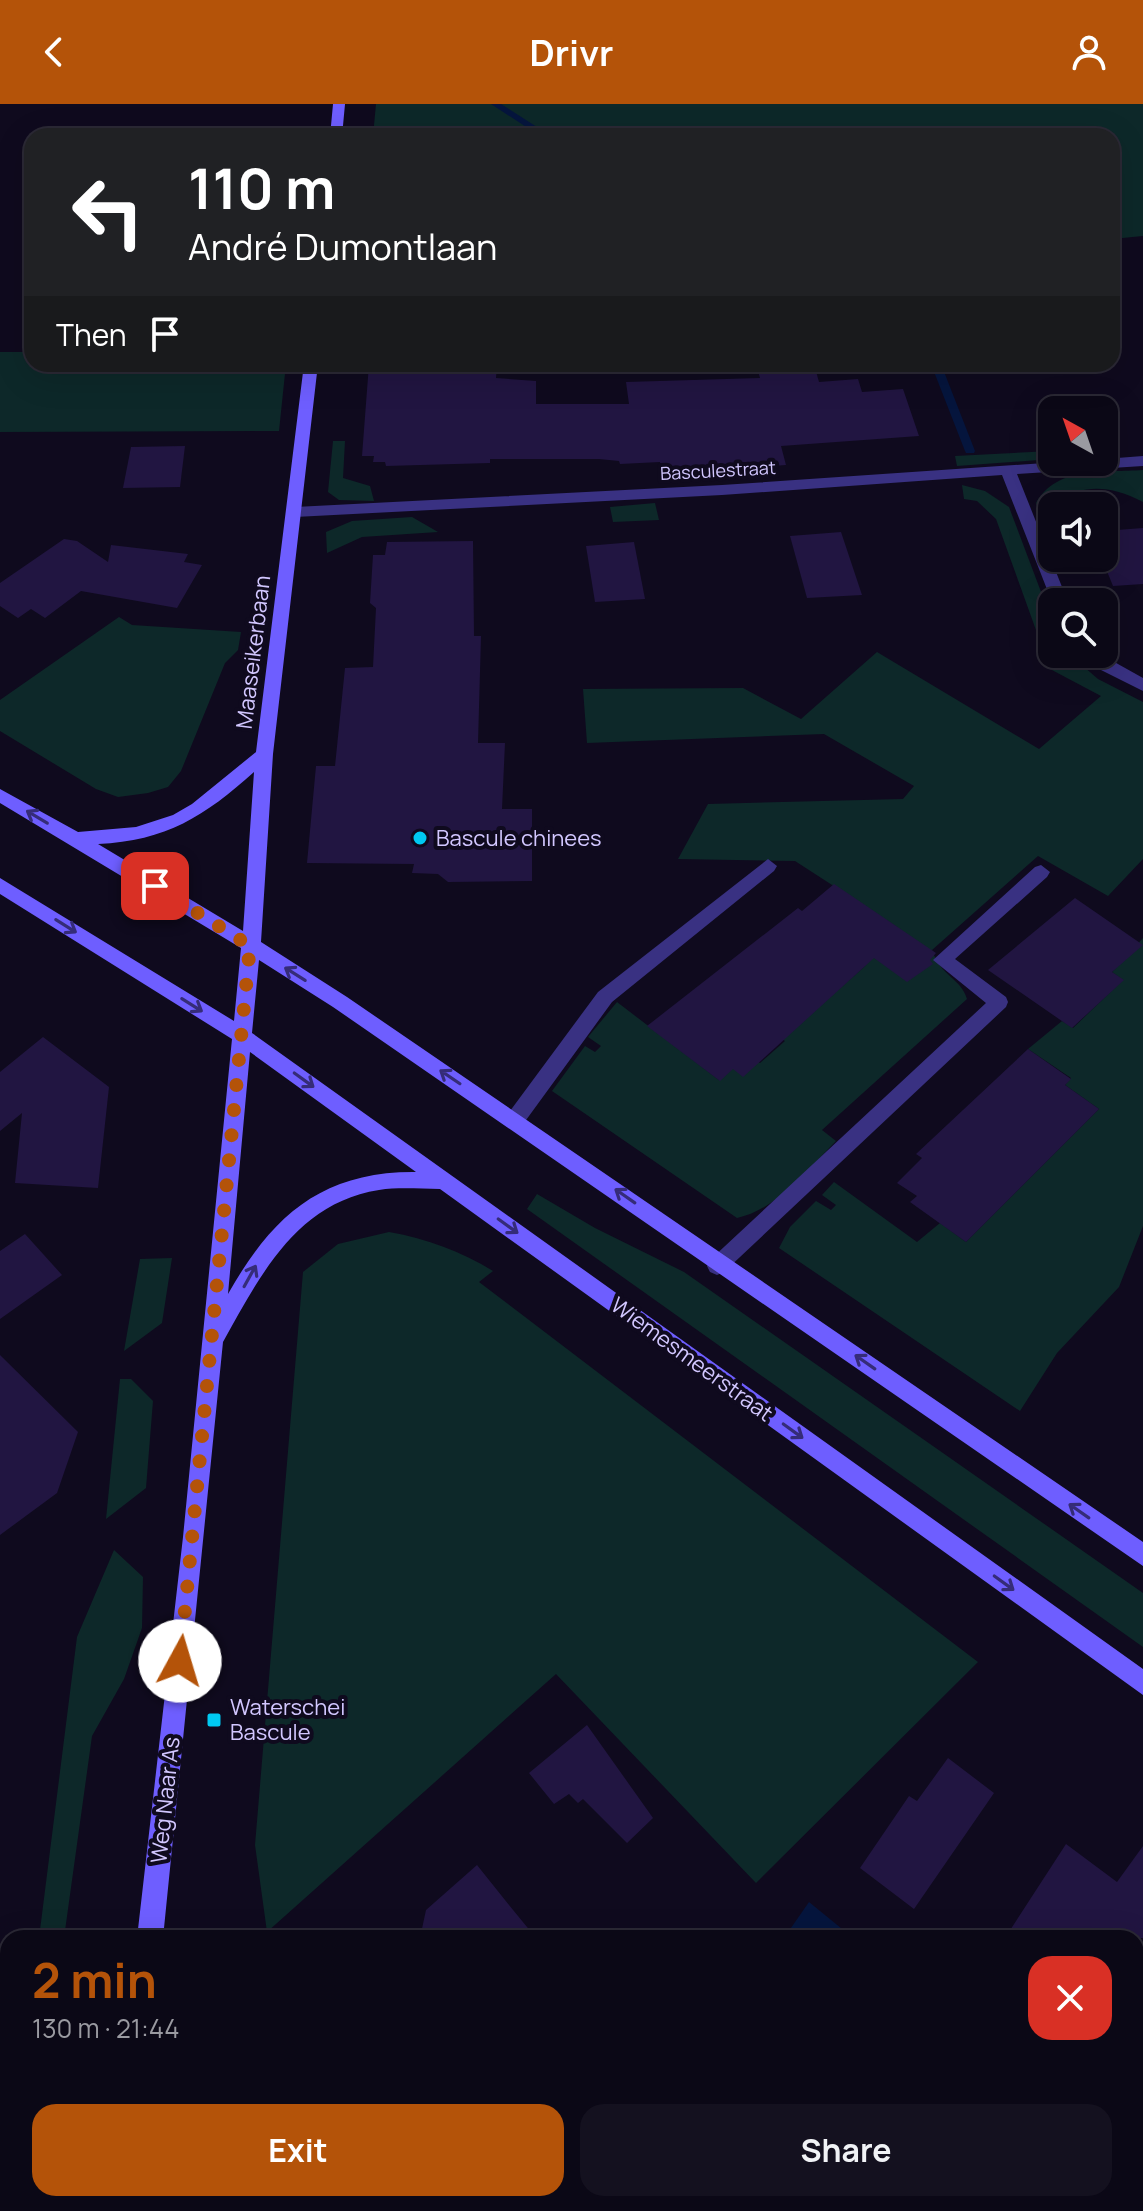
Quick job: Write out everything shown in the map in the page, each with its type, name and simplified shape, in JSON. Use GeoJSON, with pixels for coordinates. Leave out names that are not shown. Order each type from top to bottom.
{"type":"FeatureCollection","features":[{"type":"Feature","properties":{"kind":"main road"},"geometry":{"type":"LineString","coordinates":[[337,128],[339,104]]}},
{"type":"Feature","properties":{"kind":"main road","name":"Maaseikerbaan"},"geometry":{"type":"LineString","coordinates":[[250,946],[264,754],[310,372]]}},
{"type":"Feature","properties":{"kind":"main road"},"geometry":{"type":"LineString","coordinates":[[74,839],[144,834],[175,823],[195,814],[264,754]]}},
{"type":"Feature","properties":{"kind":"main road"},"geometry":{"type":"LineString","coordinates":[[0,795],[186,904],[514,1121],[1143,1555]]}},
{"type":"Feature","properties":{"kind":"main road","name":"Wiemesmeerstraat"},"geometry":{"type":"LineString","coordinates":[[0,885],[241,1035],[1143,1683]]}},
{"type":"Feature","properties":{"kind":"main road","name":"Weg Naar As"},"geometry":{"type":"LineString","coordinates":[[151,1930],[250,946]]}},
{"type":"Feature","properties":{"kind":"main road"},"geometry":{"type":"LineString","coordinates":[[211,1344],[268,1244],[304,1212],[329,1198],[378,1182],[445,1181]]}},
{"type":"Feature","properties":{"kind":"street","name":"Basculestraat"},"geometry":{"type":"LineString","coordinates":[[295,512],[1143,461]]}},
{"type":"Feature","properties":{"kind":"street"},"geometry":{"type":"LineString","coordinates":[[1008,471],[1054,588]]}},
{"type":"Feature","properties":{"kind":"street"},"geometry":{"type":"LineString","coordinates":[[1110,668],[1143,685]]}},
{"type":"Feature","properties":{"kind":"street"},"geometry":{"type":"LineString","coordinates":[[514,1121],[605,997],[768,866]]}},
{"type":"Feature","properties":{"kind":"street"},"geometry":{"type":"LineString","coordinates":[[719,1264],[999,1002],[942,960],[1041,872]]}},
{"type":"Feature","properties":{"kind":"green space"},"geometry":{"type":"Polygon","coordinates":[[[376,104],[1143,104],[1143,236],[1120,238],[1120,128],[374,128],[376,104]]]}},
{"type":"Feature","properties":{"kind":"green space"},"geometry":{"type":"Polygon","coordinates":[[[0,352],[24,352],[24,372],[285,372],[279,431],[0,432],[0,352]]]}},
{"type":"Feature","properties":{"kind":"green space"},"geometry":{"type":"Polygon","coordinates":[[[333,441],[345,441],[343,478],[370,486],[374,501],[339,500],[328,492],[333,441]]]}},
{"type":"Feature","properties":{"kind":"green space"},"geometry":{"type":"Polygon","coordinates":[[[1038,452],[1038,460],[957,466],[955,456],[1038,452]]]}},
{"type":"Feature","properties":{"kind":"green space"},"geometry":{"type":"Polygon","coordinates":[[[1143,470],[1143,502],[1109,490],[1044,492],[1057,482],[1074,476],[1118,476],[1118,471],[1143,470]]]}},
{"type":"Feature","properties":{"kind":"green space"},"geometry":{"type":"Polygon","coordinates":[[[962,485],[985,491],[1009,507],[1040,588],[1038,636],[996,519],[977,501],[964,499],[962,485]]]}},
{"type":"Feature","properties":{"kind":"green space"},"geometry":{"type":"Polygon","coordinates":[[[655,503],[659,520],[613,522],[610,507],[655,503]]]}},
{"type":"Feature","properties":{"kind":"green space"},"geometry":{"type":"Polygon","coordinates":[[[412,517],[438,532],[362,537],[327,553],[326,532],[352,521],[412,517]]]}},
{"type":"Feature","properties":{"kind":"green space"},"geometry":{"type":"Polygon","coordinates":[[[119,617],[132,625],[241,632],[238,650],[225,663],[181,771],[168,787],[118,797],[96,789],[0,731],[0,700],[119,617]]]}},
{"type":"Feature","properties":{"kind":"green space"},"geometry":{"type":"Polygon","coordinates":[[[877,652],[1039,749],[1101,696],[1050,669],[1085,668],[1098,679],[1143,702],[1143,859],[1108,896],[1038,856],[932,950],[940,966],[960,986],[967,999],[822,1130],[836,1141],[778,1198],[751,1214],[737,1218],[552,1091],[585,1046],[595,1052],[601,1046],[588,1037],[617,1002],[719,1080],[749,1055],[760,1063],[785,1041],[775,1034],[785,1037],[864,967],[897,927],[795,861],[678,859],[708,804],[903,799],[914,786],[824,734],[587,743],[583,689],[743,688],[801,719],[877,652]]]}},
{"type":"Feature","properties":{"kind":"green space"},"geometry":{"type":"Polygon","coordinates":[[[1143,938],[1143,1226],[1119,1287],[1057,1353],[1020,1411],[779,1248],[790,1227],[816,1201],[831,1210],[836,1205],[822,1195],[834,1182],[917,1242],[940,1223],[966,1242],[1099,1109],[1065,1085],[1071,1078],[1028,1049],[1062,1021],[1073,1028],[1123,980],[1112,972],[1143,938]]]}},
{"type":"Feature","properties":{"kind":"green space"},"geometry":{"type":"Polygon","coordinates":[[[537,1194],[595,1228],[684,1272],[1143,1593],[1143,1647],[527,1209],[537,1194]]]}},
{"type":"Feature","properties":{"kind":"green space"},"geometry":{"type":"Polygon","coordinates":[[[389,1232],[443,1247],[493,1271],[479,1282],[978,1662],[756,1883],[556,1674],[267,1930],[255,1845],[303,1272],[338,1244],[389,1232]]]}},
{"type":"Feature","properties":{"kind":"green space"},"geometry":{"type":"Polygon","coordinates":[[[172,1258],[162,1323],[124,1351],[140,1259],[172,1258]]]}},
{"type":"Feature","properties":{"kind":"green space"},"geometry":{"type":"Polygon","coordinates":[[[120,1379],[131,1379],[153,1401],[146,1488],[106,1519],[120,1379]]]}},
{"type":"Feature","properties":{"kind":"green space"},"geometry":{"type":"Polygon","coordinates":[[[114,1550],[143,1577],[142,1628],[124,1679],[92,1736],[65,1930],[40,1930],[77,1637],[114,1550]]]}},
{"type":"Feature","properties":{"kind":"water"},"geometry":{"type":"Polygon","coordinates":[[[809,1902],[843,1930],[790,1930],[809,1902]]]}},
{"type":"Feature","properties":{"kind":"building"},"geometry":{"type":"Polygon","coordinates":[[[368,372],[496,372],[496,378],[536,381],[536,404],[629,404],[626,382],[760,378],[758,372],[816,372],[819,382],[858,379],[862,392],[903,389],[919,436],[781,446],[786,465],[662,472],[660,462],[620,464],[619,461],[599,459],[490,459],[490,463],[386,466],[385,462],[373,462],[374,456],[362,456],[368,372]]]}},
{"type":"Feature","properties":{"kind":"building"},"geometry":{"type":"Polygon","coordinates":[[[185,446],[180,487],[123,488],[131,447],[185,446]]]}},
{"type":"Feature","properties":{"kind":"building"},"geometry":{"type":"Polygon","coordinates":[[[1143,528],[1143,584],[1113,586],[1107,572],[1118,572],[1118,530],[1143,528]]]}},
{"type":"Feature","properties":{"kind":"building"},"geometry":{"type":"Polygon","coordinates":[[[841,532],[862,595],[807,598],[790,536],[841,532]]]}},
{"type":"Feature","properties":{"kind":"building"},"geometry":{"type":"Polygon","coordinates":[[[64,539],[77,541],[108,562],[111,545],[188,554],[184,562],[202,565],[177,608],[81,591],[45,618],[31,609],[18,618],[0,606],[0,583],[64,539]]]}},
{"type":"Feature","properties":{"kind":"building"},"geometry":{"type":"Polygon","coordinates":[[[473,541],[474,636],[481,636],[478,743],[505,743],[502,809],[532,809],[532,881],[448,882],[438,874],[412,873],[414,864],[307,863],[316,766],[335,766],[345,668],[373,667],[376,608],[370,603],[373,555],[385,555],[387,542],[473,541]]]}},
{"type":"Feature","properties":{"kind":"building"},"geometry":{"type":"Polygon","coordinates":[[[634,542],[645,599],[595,602],[586,546],[634,542]]]}},
{"type":"Feature","properties":{"kind":"building"},"geometry":{"type":"Polygon","coordinates":[[[834,884],[936,953],[930,960],[933,964],[907,982],[874,958],[743,1077],[733,1069],[720,1081],[647,1026],[798,908],[802,911],[834,884]]]}},
{"type":"Feature","properties":{"kind":"building"},"geometry":{"type":"Polygon","coordinates":[[[1075,898],[1143,945],[1112,972],[1124,980],[1072,1028],[988,970],[1075,898]]]}},
{"type":"Feature","properties":{"kind":"building"},"geometry":{"type":"Polygon","coordinates":[[[43,1037],[109,1087],[98,1188],[15,1183],[22,1113],[0,1131],[0,1072],[43,1037]]]}},
{"type":"Feature","properties":{"kind":"building"},"geometry":{"type":"Polygon","coordinates":[[[1028,1049],[1071,1079],[1065,1085],[1099,1109],[966,1242],[910,1202],[917,1196],[897,1183],[922,1158],[916,1154],[1028,1049]]]}},
{"type":"Feature","properties":{"kind":"building"},"geometry":{"type":"Polygon","coordinates":[[[25,1234],[62,1275],[0,1319],[0,1251],[25,1234]]]}},
{"type":"Feature","properties":{"kind":"building"},"geometry":{"type":"Polygon","coordinates":[[[0,1355],[78,1432],[57,1493],[0,1535],[0,1355]]]}},
{"type":"Feature","properties":{"kind":"building"},"geometry":{"type":"Polygon","coordinates":[[[587,1725],[653,1818],[627,1843],[583,1799],[578,1803],[569,1794],[554,1804],[529,1773],[587,1725]]]}},
{"type":"Feature","properties":{"kind":"building"},"geometry":{"type":"Polygon","coordinates":[[[948,1758],[994,1793],[914,1909],[860,1868],[909,1796],[917,1801],[948,1758]]]}},
{"type":"Feature","properties":{"kind":"building"},"geometry":{"type":"Polygon","coordinates":[[[1066,1844],[1117,1882],[1143,1846],[1143,1930],[1010,1930],[1066,1844]]]}},
{"type":"Feature","properties":{"kind":"building"},"geometry":{"type":"Polygon","coordinates":[[[477,1865],[530,1930],[422,1930],[426,1910],[477,1865]]]}},
{"type":"Feature","properties":{"kind":"waterway"},"geometry":{"type":"LineString","coordinates":[[495,104],[533,128]]}},
{"type":"Feature","properties":{"kind":"waterway"},"geometry":{"type":"LineString","coordinates":[[939,372],[970,451]]}},
{"type":"Feature","properties":{"kind":"place","name":"Bascule chinees"},"geometry":{"type":"Point","coordinates":[420,838]}},
{"type":"Feature","properties":{"kind":"place","name":"Waterschei Bascule"},"geometry":{"type":"Point","coordinates":[214,1720]}},
{"type":"Feature","properties":{"kind":"route"},"geometry":{"type":"LineString","coordinates":[[155,886],[250,946],[180,1661]]}}]}
